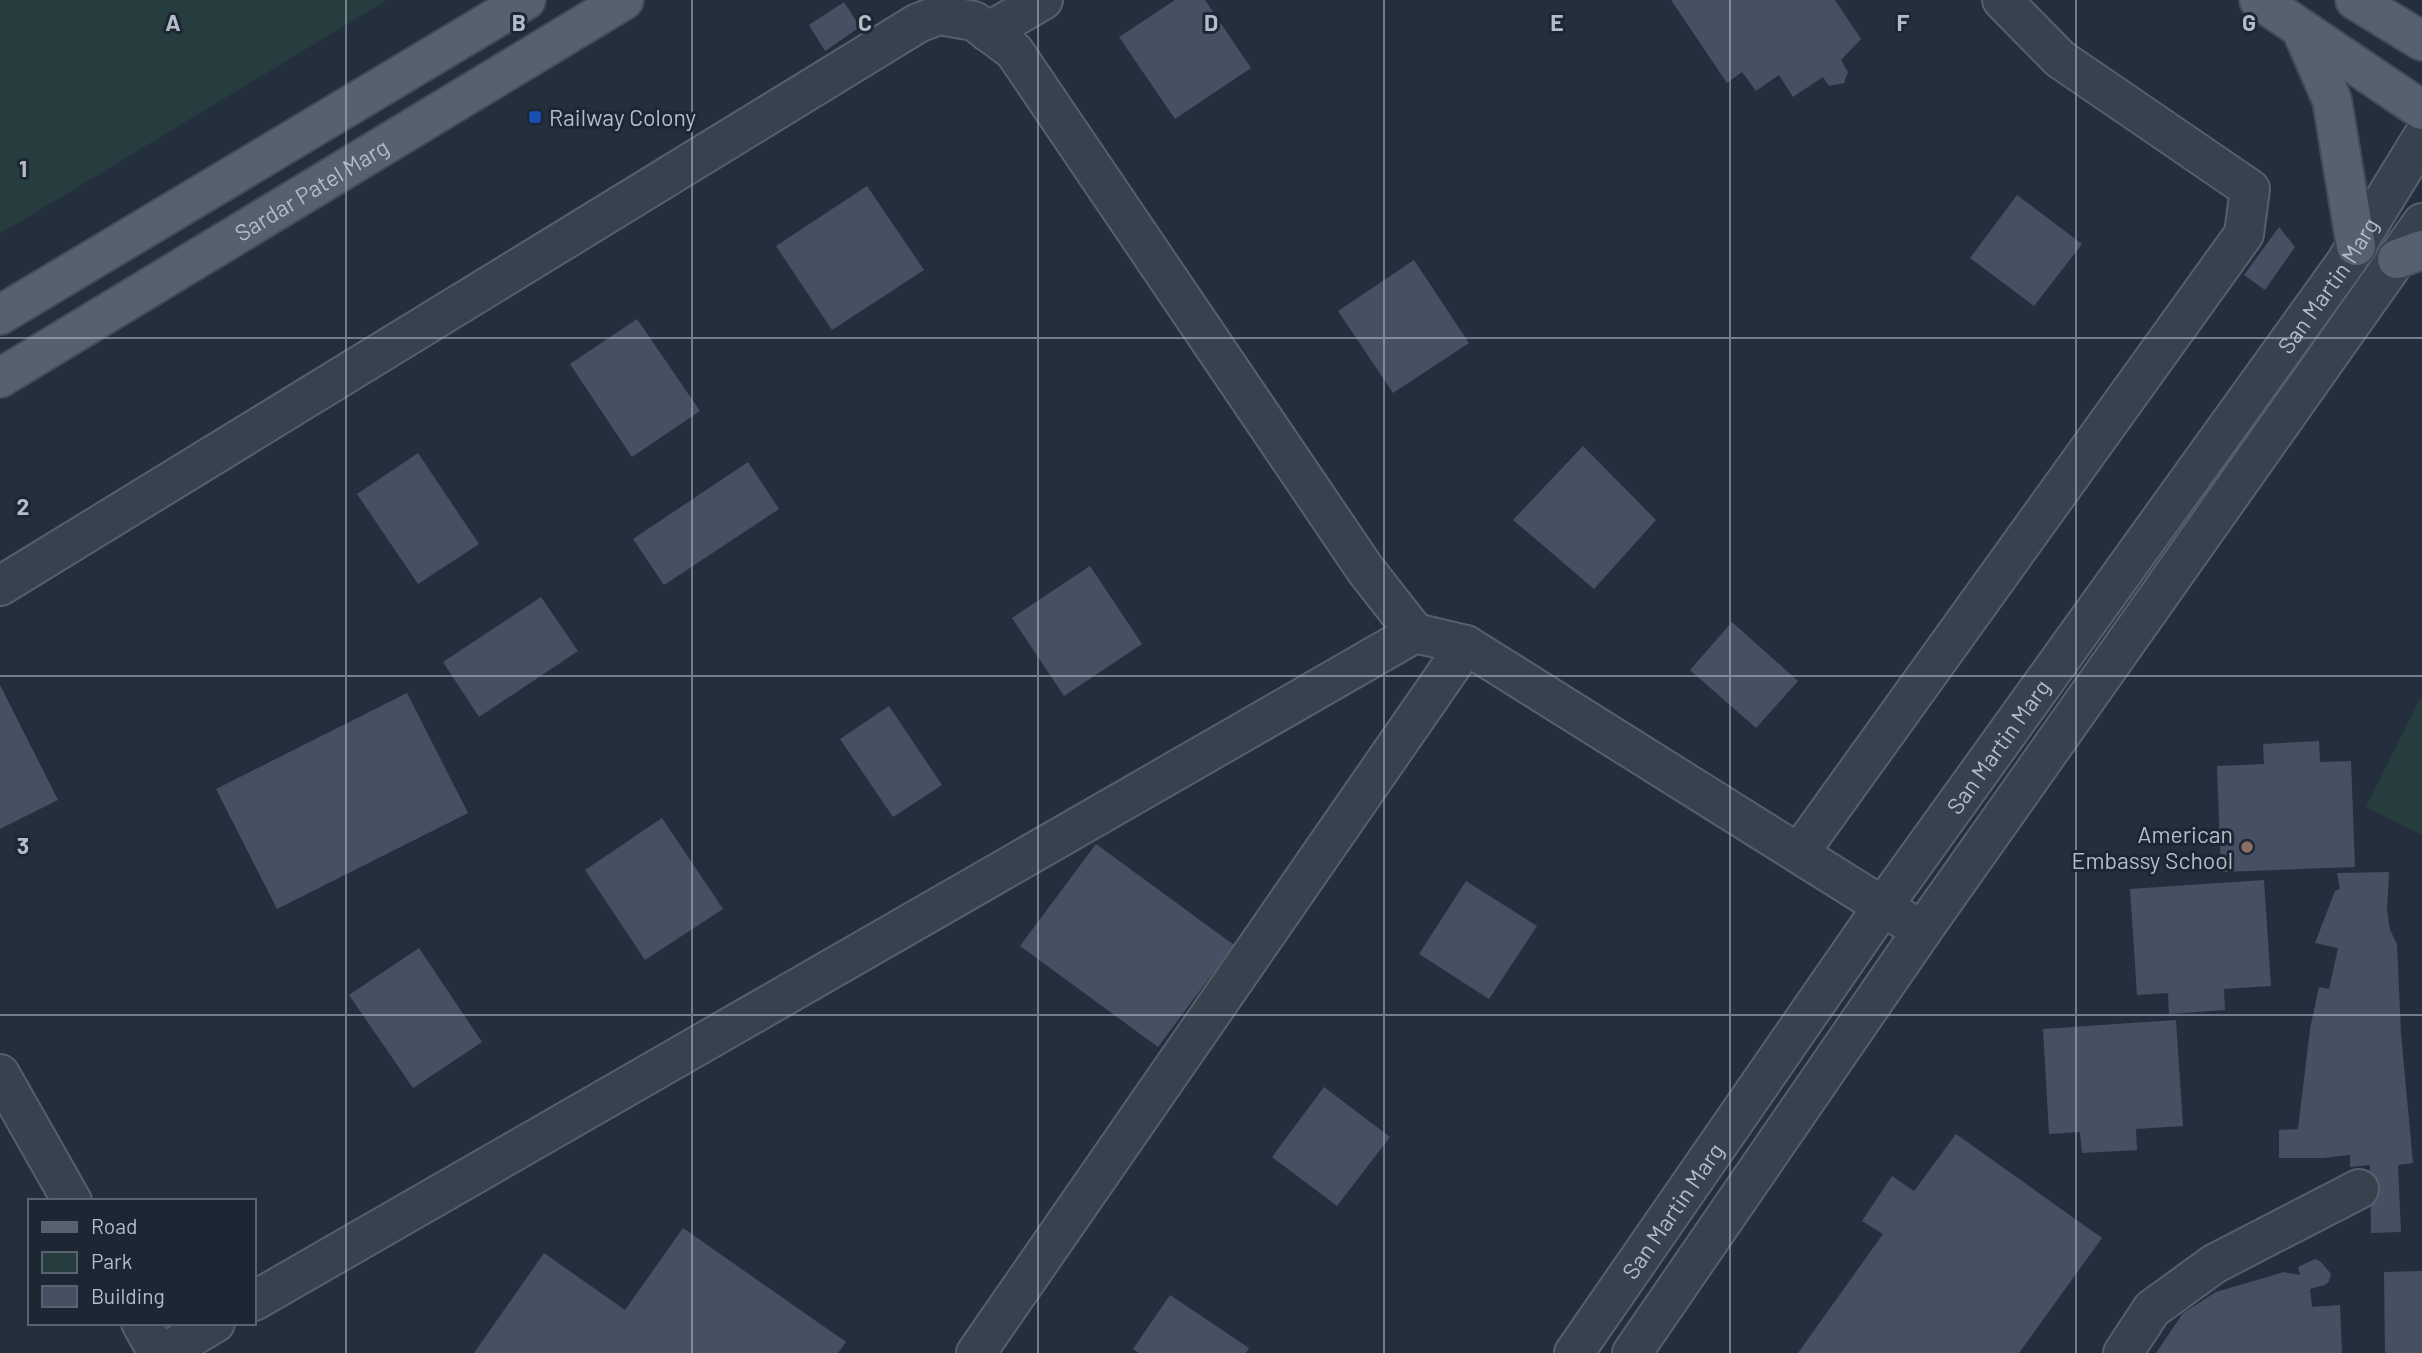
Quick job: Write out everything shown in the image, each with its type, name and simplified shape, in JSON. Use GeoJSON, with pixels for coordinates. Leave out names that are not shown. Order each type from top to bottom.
{"type":"FeatureCollection","features":[{"type":"Feature","properties":{"kind":"main road"},"geometry":{"type":"LineString","coordinates":[[0,315],[526,0]]}},
{"type":"Feature","properties":{"kind":"main road","name":"Sardar Patel Marg"},"geometry":{"type":"LineString","coordinates":[[0,378],[624,0]]}},
{"type":"Feature","properties":{"kind":"main road"},"geometry":{"type":"LineString","coordinates":[[2259,0],[2422,110]]}},
{"type":"Feature","properties":{"kind":"main road"},"geometry":{"type":"LineString","coordinates":[[2355,0],[2422,41]]}},
{"type":"Feature","properties":{"kind":"main road"},"geometry":{"type":"LineString","coordinates":[[2301,29],[2332,100],[2356,246]]}},
{"type":"Feature","properties":{"kind":"street"},"geometry":{"type":"LineString","coordinates":[[988,32],[1042,0]]}},
{"type":"Feature","properties":{"kind":"street"},"geometry":{"type":"LineString","coordinates":[[1799,853],[2244,234],[2249,190],[2060,59],[2002,0]]}},
{"type":"Feature","properties":{"kind":"street"},"geometry":{"type":"LineString","coordinates":[[0,586],[918,23],[939,15],[953,16],[974,21],[1014,51],[1357,558],[1415,633],[1466,645],[1922,931]]}},
{"type":"Feature","properties":{"kind":"street","name":"San Martin Marg"},"geometry":{"type":"LineString","coordinates":[[1574,1353],[1883,906],[2356,246],[2422,138]]}},
{"type":"Feature","properties":{"kind":"street","name":"San Martin Marg"},"geometry":{"type":"LineString","coordinates":[[1632,1353],[1922,931],[2409,254],[2422,223]]}},
{"type":"Feature","properties":{"kind":"street"},"geometry":{"type":"LineString","coordinates":[[256,1300],[1415,633]]}},
{"type":"Feature","properties":{"kind":"street"},"geometry":{"type":"LineString","coordinates":[[976,1353],[1466,645]]}},
{"type":"Feature","properties":{"kind":"street"},"geometry":{"type":"LineString","coordinates":[[0,1074],[71,1199]]}},
{"type":"Feature","properties":{"kind":"street"},"geometry":{"type":"LineString","coordinates":[[2123,1353],[2152,1309],[2214,1264],[2359,1189]]}},
{"type":"Feature","properties":{"kind":"street"},"geometry":{"type":"LineString","coordinates":[[142,1325],[158,1353]]}},
{"type":"Feature","properties":{"kind":"street"},"geometry":{"type":"LineString","coordinates":[[163,1353],[212,1325]]}},
{"type":"Feature","properties":{"kind":"green space"},"geometry":{"type":"Polygon","coordinates":[[[0,0],[387,0],[0,234],[0,0]]]}},
{"type":"Feature","properties":{"kind":"green space"},"geometry":{"type":"Polygon","coordinates":[[[2422,695],[2422,835],[2366,807],[2422,695]]]}},
{"type":"Feature","properties":{"kind":"building"},"geometry":{"type":"Polygon","coordinates":[[[1175,0],[1205,0],[1251,68],[1175,119],[1119,37],[1175,0]]]}},
{"type":"Feature","properties":{"kind":"building"},"geometry":{"type":"Polygon","coordinates":[[[1671,0],[1835,0],[1861,39],[1841,60],[1848,72],[1844,83],[1829,86],[1823,77],[1793,97],[1779,75],[1756,91],[1742,72],[1727,83],[1671,0]]]}},
{"type":"Feature","properties":{"kind":"building"},"geometry":{"type":"Polygon","coordinates":[[[844,2],[860,27],[825,51],[809,25],[844,2]]]}},
{"type":"Feature","properties":{"kind":"building"},"geometry":{"type":"Polygon","coordinates":[[[867,186],[924,270],[832,330],[776,246],[867,186]]]}},
{"type":"Feature","properties":{"kind":"building"},"geometry":{"type":"Polygon","coordinates":[[[2017,195],[2082,244],[2034,306],[1970,258],[2017,195]]]}},
{"type":"Feature","properties":{"kind":"building"},"geometry":{"type":"Polygon","coordinates":[[[2279,227],[2295,247],[2265,290],[2244,275],[2279,227]]]}},
{"type":"Feature","properties":{"kind":"building"},"geometry":{"type":"Polygon","coordinates":[[[1414,260],[1469,343],[1393,393],[1338,311],[1414,260]]]}},
{"type":"Feature","properties":{"kind":"building"},"geometry":{"type":"Polygon","coordinates":[[[637,319],[700,411],[632,457],[570,364],[637,319]]]}},
{"type":"Feature","properties":{"kind":"building"},"geometry":{"type":"Polygon","coordinates":[[[1583,446],[1656,520],[1594,589],[1513,520],[1583,446]]]}},
{"type":"Feature","properties":{"kind":"building"},"geometry":{"type":"Polygon","coordinates":[[[418,453],[479,544],[418,584],[357,494],[418,453]]]}},
{"type":"Feature","properties":{"kind":"building"},"geometry":{"type":"Polygon","coordinates":[[[748,462],[779,509],[664,585],[633,539],[748,462]]]}},
{"type":"Feature","properties":{"kind":"building"},"geometry":{"type":"Polygon","coordinates":[[[1090,566],[1142,644],[1064,696],[1012,618],[1090,566]]]}},
{"type":"Feature","properties":{"kind":"building"},"geometry":{"type":"Polygon","coordinates":[[[541,597],[578,651],[479,717],[443,662],[541,597]]]}},
{"type":"Feature","properties":{"kind":"building"},"geometry":{"type":"Polygon","coordinates":[[[1732,622],[1798,681],[1756,728],[1690,670],[1732,622]]]}},
{"type":"Feature","properties":{"kind":"building"},"geometry":{"type":"Polygon","coordinates":[[[0,685],[58,800],[0,829],[0,685]]]}},
{"type":"Feature","properties":{"kind":"building"},"geometry":{"type":"Polygon","coordinates":[[[407,693],[468,813],[277,909],[216,789],[407,693]]]}},
{"type":"Feature","properties":{"kind":"building"},"geometry":{"type":"Polygon","coordinates":[[[889,706],[942,785],[893,817],[840,739],[889,706]]]}},
{"type":"Feature","properties":{"kind":"building"},"geometry":{"type":"Polygon","coordinates":[[[2319,741],[2320,762],[2351,761],[2355,867],[2221,872],[2217,766],[2264,764],[2263,744],[2319,741]]]}},
{"type":"Feature","properties":{"kind":"building"},"geometry":{"type":"Polygon","coordinates":[[[662,818],[723,909],[645,960],[585,870],[662,818]]]}},
{"type":"Feature","properties":{"kind":"building"},"geometry":{"type":"Polygon","coordinates":[[[1096,844],[1234,945],[1158,1047],[1020,946],[1096,844]]]}},
{"type":"Feature","properties":{"kind":"building"},"geometry":{"type":"Polygon","coordinates":[[[2389,872],[2387,910],[2390,930],[2397,944],[2401,1034],[2413,1163],[2398,1165],[2401,1232],[2371,1233],[2370,1165],[2350,1167],[2350,1155],[2279,1158],[2279,1130],[2298,1129],[2310,1029],[2319,987],[2329,989],[2338,948],[2315,943],[2335,891],[2340,889],[2337,873],[2389,872]]]}},
{"type":"Feature","properties":{"kind":"building"},"geometry":{"type":"Polygon","coordinates":[[[2264,880],[2271,986],[2224,989],[2225,1010],[2169,1014],[2168,993],[2137,995],[2130,889],[2264,880]]]}},
{"type":"Feature","properties":{"kind":"building"},"geometry":{"type":"Polygon","coordinates":[[[1466,881],[1537,926],[1489,999],[1419,954],[1466,881]]]}},
{"type":"Feature","properties":{"kind":"building"},"geometry":{"type":"Polygon","coordinates":[[[419,948],[482,1042],[413,1088],[349,995],[419,948]]]}},
{"type":"Feature","properties":{"kind":"building"},"geometry":{"type":"Polygon","coordinates":[[[2176,1020],[2183,1126],[2136,1129],[2137,1150],[2082,1153],[2080,1132],[2049,1134],[2043,1029],[2176,1020]]]}},
{"type":"Feature","properties":{"kind":"building"},"geometry":{"type":"Polygon","coordinates":[[[1324,1087],[1390,1137],[1337,1206],[1272,1157],[1324,1087]]]}},
{"type":"Feature","properties":{"kind":"building"},"geometry":{"type":"Polygon","coordinates":[[[1956,1134],[2102,1238],[2019,1353],[1798,1353],[1883,1234],[1862,1221],[1892,1176],[1914,1191],[1956,1134]]]}},
{"type":"Feature","properties":{"kind":"building"},"geometry":{"type":"Polygon","coordinates":[[[683,1228],[846,1342],[838,1353],[474,1353],[544,1253],[625,1310],[683,1228]]]}},
{"type":"Feature","properties":{"kind":"building"},"geometry":{"type":"Polygon","coordinates":[[[2315,1259],[2331,1274],[2325,1285],[2310,1289],[2312,1307],[2340,1305],[2342,1353],[2156,1353],[2183,1313],[2216,1292],[2284,1272],[2300,1275],[2298,1267],[2315,1259]]]}},
{"type":"Feature","properties":{"kind":"building"},"geometry":{"type":"Polygon","coordinates":[[[2422,1271],[2422,1353],[2385,1353],[2384,1272],[2422,1271]]]}},
{"type":"Feature","properties":{"kind":"building"},"geometry":{"type":"Polygon","coordinates":[[[1170,1295],[1249,1348],[1246,1353],[1139,1353],[1133,1349],[1170,1295]]]}},
{"type":"Feature","properties":{"kind":"place","name":"Railway Colony"},"geometry":{"type":"Point","coordinates":[535,117]}},
{"type":"Feature","properties":{"kind":"place","name":"American Embassy School"},"geometry":{"type":"Point","coordinates":[2247,847]}}]}
